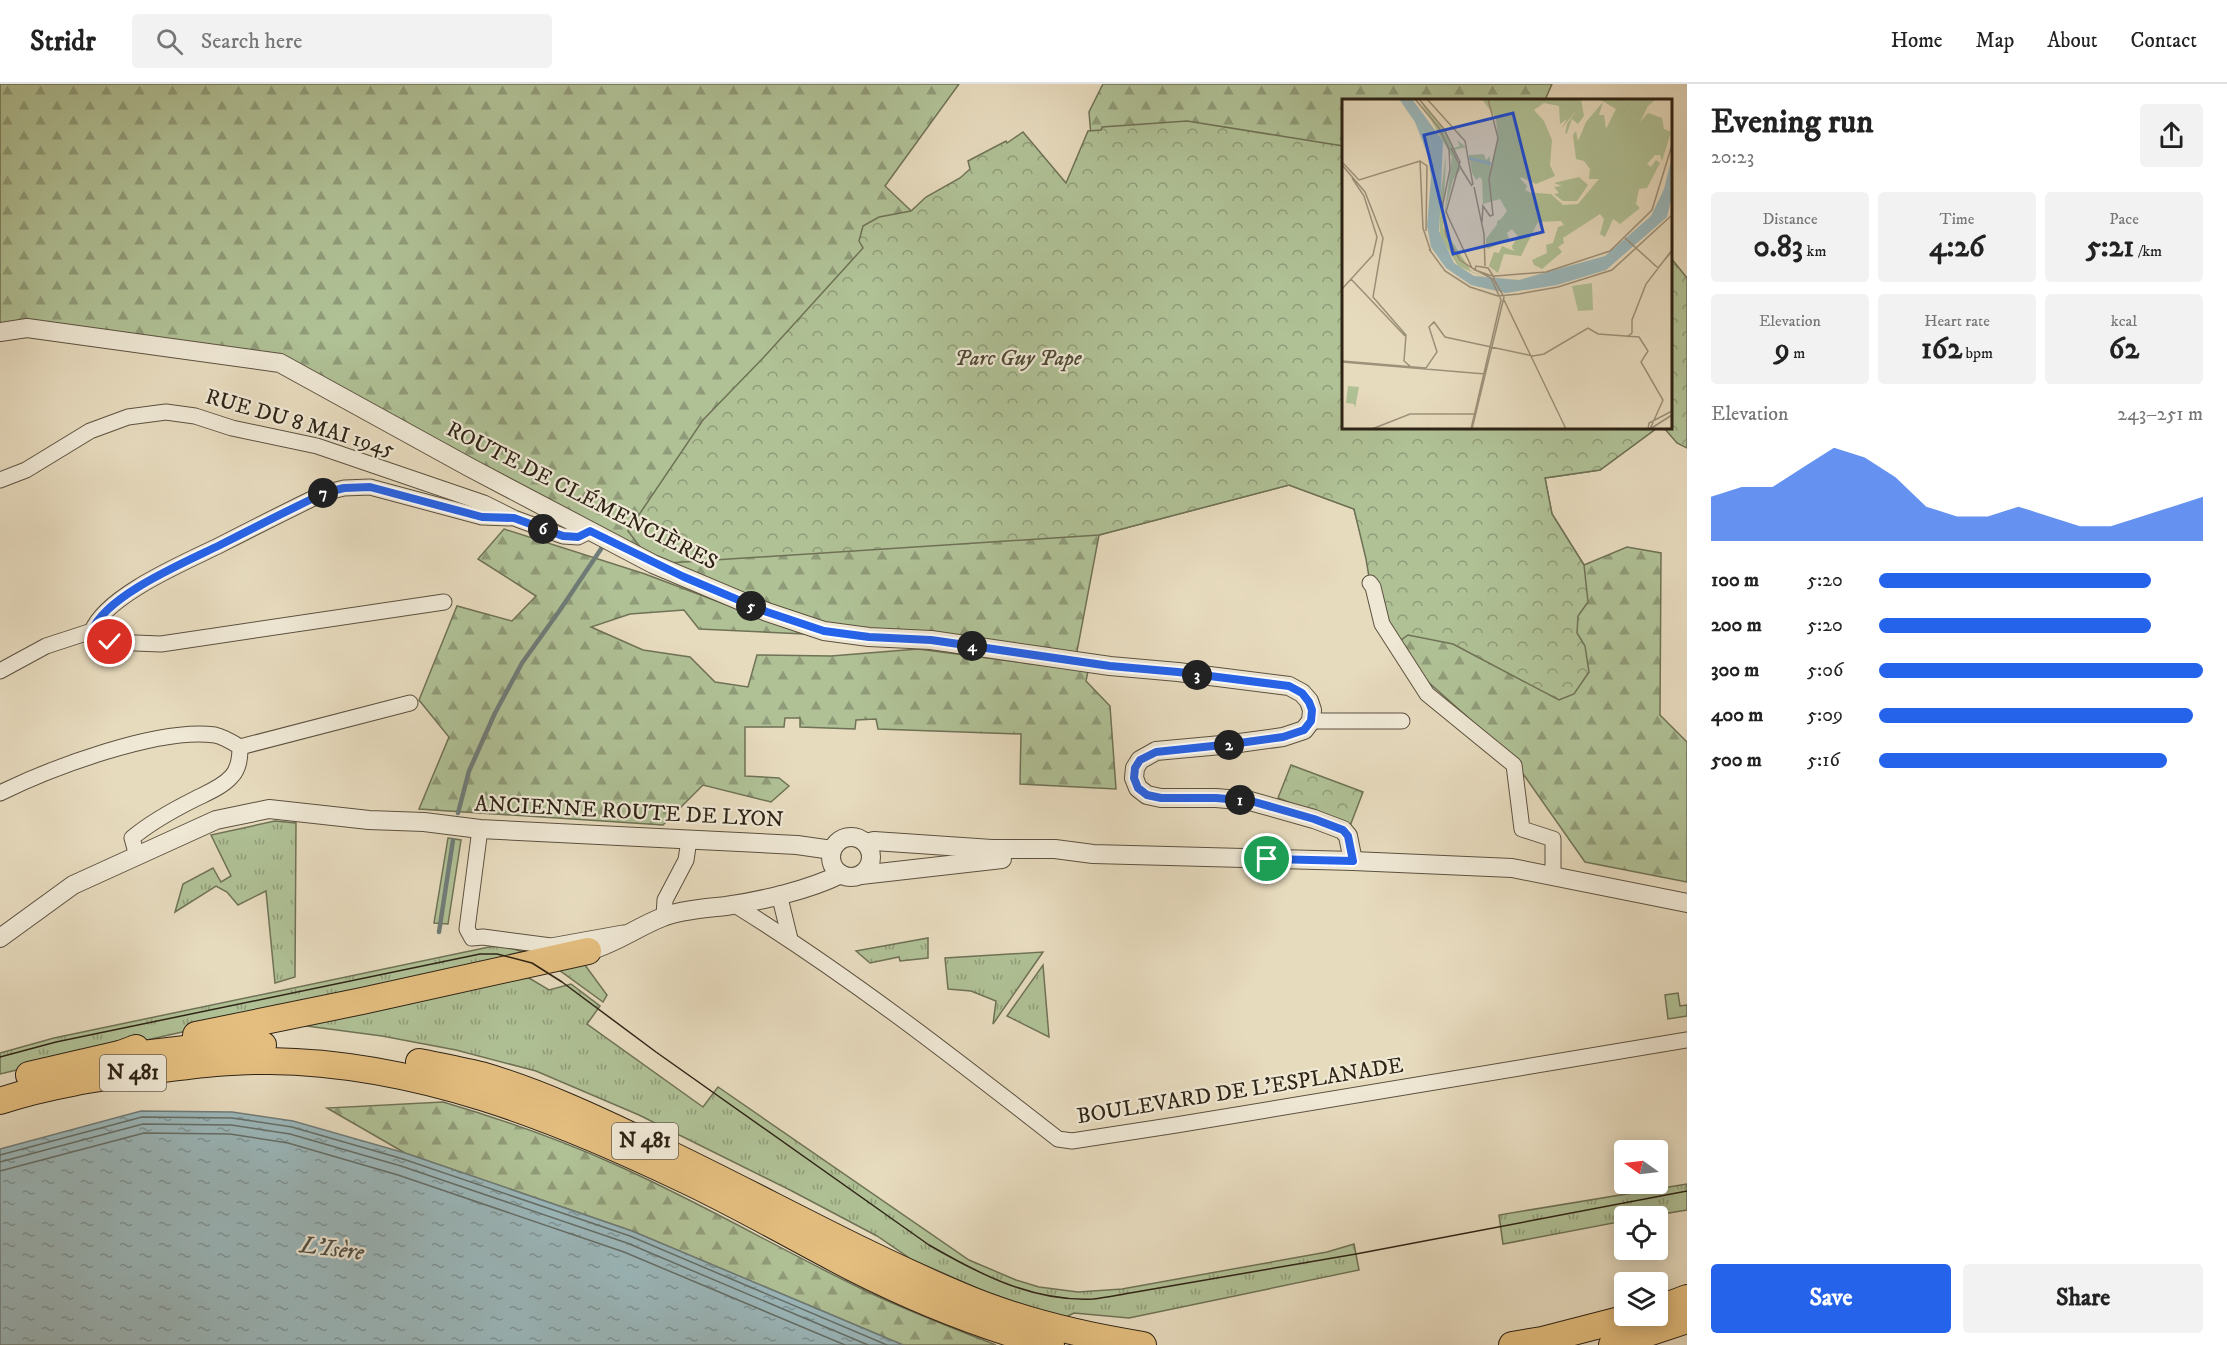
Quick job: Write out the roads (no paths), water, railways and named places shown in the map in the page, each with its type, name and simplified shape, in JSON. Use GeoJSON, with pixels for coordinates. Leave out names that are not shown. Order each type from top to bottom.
{"type":"FeatureCollection","features":[{"type":"Feature","properties":{"kind":"highway"},"geometry":{"type":"LineString","coordinates":[[120,1054],[141,1046],[363,1001],[588,951]]}},
{"type":"Feature","properties":{"kind":"highway","name":"N 481"},"geometry":{"type":"LineString","coordinates":[[0,1082],[120,1054],[143,1054],[219,1045],[302,1045],[389,1056],[480,1075],[546,1098],[616,1128],[695,1165],[862,1250],[961,1296],[1039,1323],[1095,1337],[1143,1345]]}},
{"type":"Feature","properties":{"kind":"highway","name":"N 481"},"geometry":{"type":"LineString","coordinates":[[0,1101],[96,1078],[191,1066],[267,1060],[321,1063],[404,1075],[471,1092],[532,1113],[686,1180],[867,1274],[956,1314],[1051,1345]]}},
{"type":"Feature","properties":{"kind":"highway"},"geometry":{"type":"LineString","coordinates":[[1668,1305],[1687,1298]]}},
{"type":"Feature","properties":{"kind":"highway"},"geometry":{"type":"LineString","coordinates":[[1612,1345],[1687,1320]]}},
{"type":"Feature","properties":{"kind":"highway"},"geometry":{"type":"LineString","coordinates":[[1512,1345],[1542,1340],[1614,1321]]}},
{"type":"Feature","properties":{"kind":"street","name":"ROUTE DE CLÉMENCIÈRES"},"geometry":{"type":"LineString","coordinates":[[0,333],[27,328],[280,363],[614,544],[663,568],[767,612],[824,631],[869,637],[931,640],[1110,666],[1289,686],[1302,693],[1309,702],[1312,710],[1311,721]]}},
{"type":"Feature","properties":{"kind":"street","name":"RUE DU 8 MAI 1945"},"geometry":{"type":"LineString","coordinates":[[0,480],[26,470],[90,431],[128,417],[166,411],[317,446],[484,503],[514,518],[563,536],[578,537],[590,531]]}},
{"type":"Feature","properties":{"kind":"street"},"geometry":{"type":"LineString","coordinates":[[92,631],[96,620],[142,585],[324,493],[344,488],[370,487],[482,517],[514,518]]}},
{"type":"Feature","properties":{"kind":"street"},"geometry":{"type":"LineString","coordinates":[[1370,583],[1374,587],[1383,624],[1427,694],[1514,765],[1522,829],[1553,839],[1553,876]]}},
{"type":"Feature","properties":{"kind":"street"},"geometry":{"type":"LineString","coordinates":[[0,671],[46,646],[92,631],[110,642],[161,644],[444,602]]}},
{"type":"Feature","properties":{"kind":"street"},"geometry":{"type":"LineString","coordinates":[[0,793],[23,782],[109,751],[165,738],[185,735],[217,735],[240,747],[410,703]]}},
{"type":"Feature","properties":{"kind":"street"},"geometry":{"type":"LineString","coordinates":[[1353,861],[1348,836],[1335,826],[1251,801],[1216,798],[1161,798],[1147,795],[1138,788],[1134,778],[1135,768],[1140,760],[1156,752],[1283,737],[1304,730],[1311,721],[1402,721]]}},
{"type":"Feature","properties":{"kind":"street"},"geometry":{"type":"LineString","coordinates":[[137,856],[132,838],[160,818],[232,777],[240,761],[240,747]]}},
{"type":"Feature","properties":{"kind":"street","name":"ANCIENNE ROUTE DE LYON"},"geometry":{"type":"LineString","coordinates":[[0,938],[73,885],[216,820],[269,809],[480,829],[797,845],[832,850]]}},
{"type":"Feature","properties":{"kind":"street"},"geometry":{"type":"LineString","coordinates":[[480,829],[467,929],[472,938],[483,937],[551,946],[616,933],[634,933]]}},
{"type":"Feature","properties":{"kind":"street"},"geometry":{"type":"LineString","coordinates":[[861,875],[871,860],[870,848],[860,839],[847,837],[841,839],[832,850],[832,864],[847,877],[991,859],[1056,860],[1080,853]]}},
{"type":"Feature","properties":{"kind":"street"},"geometry":{"type":"LineString","coordinates":[[664,916],[665,900],[686,860],[689,840]]}},
{"type":"Feature","properties":{"kind":"street"},"geometry":{"type":"LineString","coordinates":[[866,843],[874,841],[992,849],[1055,849],[1080,853],[1512,868],[1687,903]]}},
{"type":"Feature","properties":{"kind":"street"},"geometry":{"type":"LineString","coordinates":[[588,951],[601,948],[634,933],[664,916],[735,905],[810,887],[841,874]]}},
{"type":"Feature","properties":{"kind":"street"},"geometry":{"type":"LineString","coordinates":[[779,894],[790,939]]}},
{"type":"Feature","properties":{"kind":"street","name":"BOULEVARD DE L'ESPLANADE"},"geometry":{"type":"LineString","coordinates":[[735,905],[790,939],[966,1067],[1058,1139],[1072,1141],[1687,1040]]}},
{"type":"Feature","properties":{"kind":"water","name":"L'Isère"},"geometry":{"type":"Polygon","coordinates":[[[141,1111],[232,1112],[293,1121],[405,1153],[632,1231],[903,1345],[0,1345],[0,1149],[141,1111]]]}},
{"type":"Feature","properties":{"kind":"waterway"},"geometry":{"type":"LineString","coordinates":[[458,813],[469,771],[495,713],[522,663],[605,543]]}},
{"type":"Feature","properties":{"kind":"waterway"},"geometry":{"type":"LineString","coordinates":[[439,932],[453,840]]}},
{"type":"Feature","properties":{"kind":"tram line"},"geometry":{"type":"LineString","coordinates":[[0,1057],[56,1042],[480,954],[497,954],[532,963],[562,982],[656,1052],[929,1245],[1007,1284],[1049,1296],[1071,1299],[1102,1298],[1356,1254],[1687,1191]]}},
{"type":"Feature","properties":{"kind":"park label","name":"Parc Guy Pape"},"geometry":{"type":"Point","coordinates":[1018,358]}}]}
